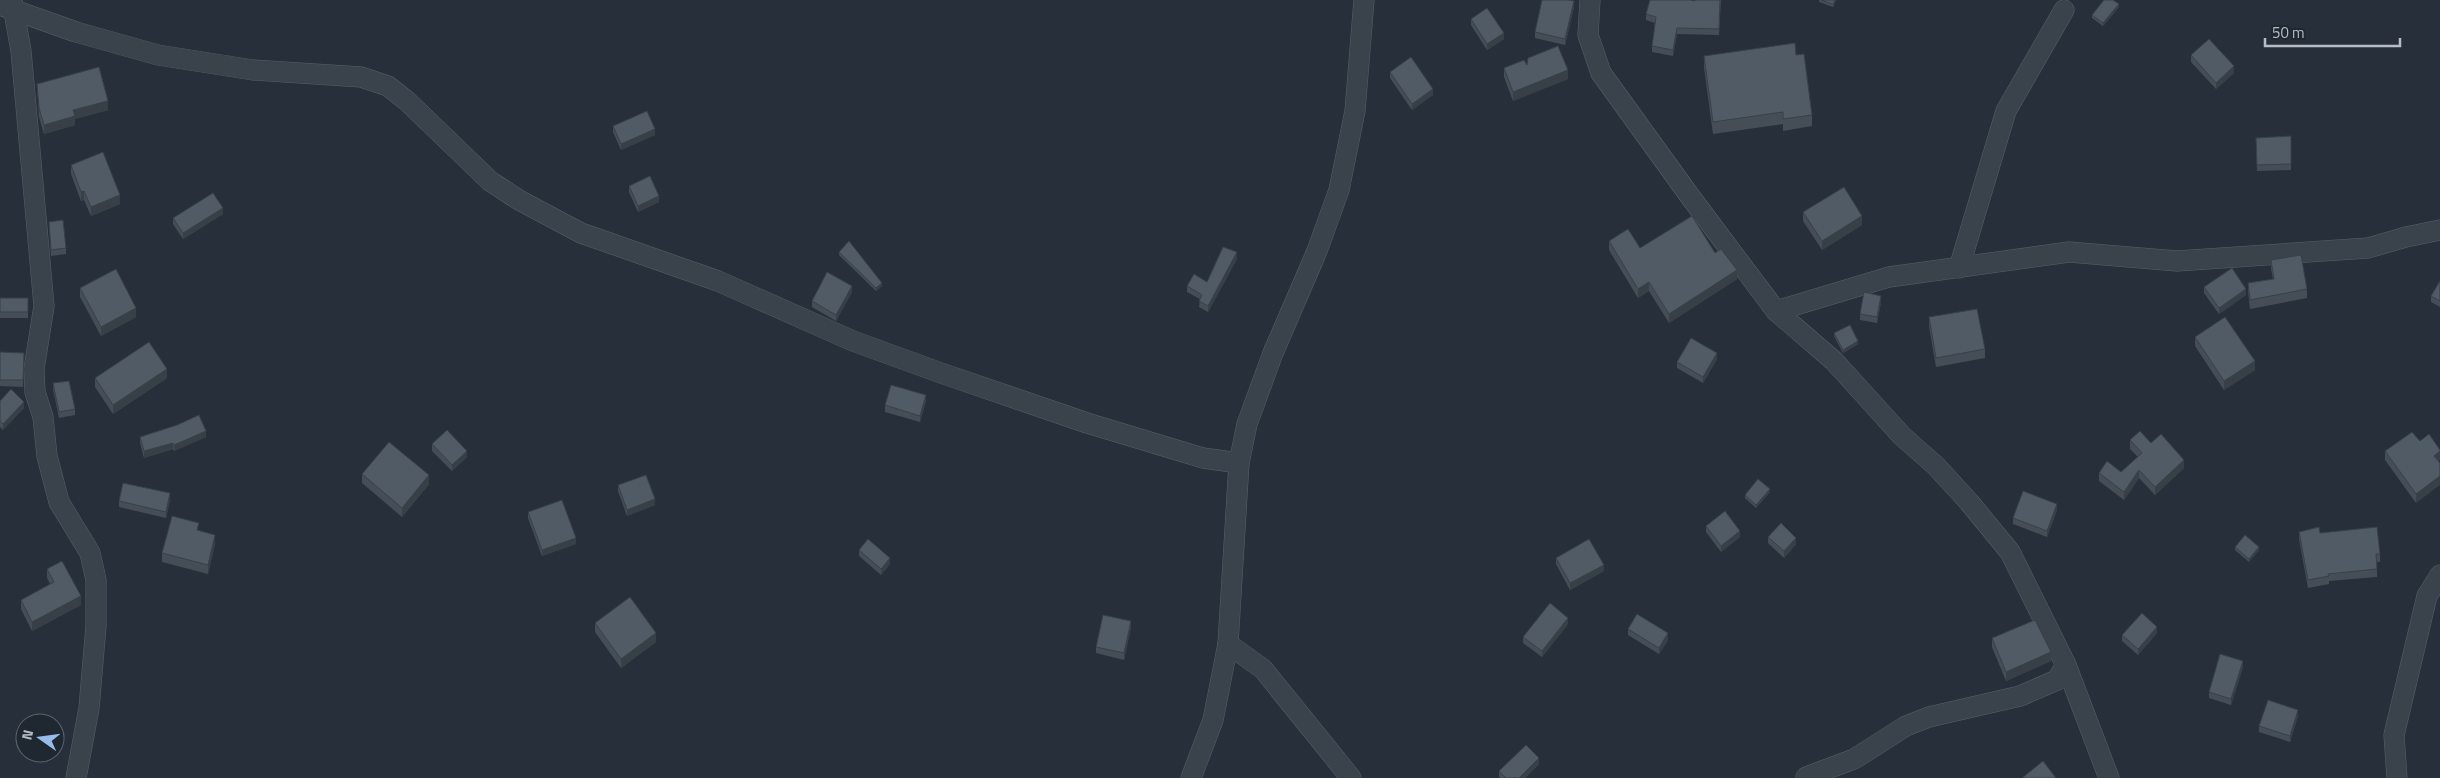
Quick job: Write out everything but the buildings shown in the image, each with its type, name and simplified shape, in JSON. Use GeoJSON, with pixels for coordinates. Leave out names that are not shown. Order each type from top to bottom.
{"type":"FeatureCollection","features":[{"type":"Feature","properties":{"kind":"street"},"geometry":{"type":"LineString","coordinates":[[1191,778],[1213,720],[1228,644],[1239,463],[1248,424],[1267,371],[1317,251],[1339,190],[1355,111],[1364,0]]}},
{"type":"Feature","properties":{"kind":"street"},"geometry":{"type":"LineString","coordinates":[[1590,0],[1588,35],[1601,72],[1689,195],[1776,311],[1834,361],[1902,436],[1936,466],[1969,502],[2010,552],[2066,665],[2109,778]]}},
{"type":"Feature","properties":{"kind":"street"},"geometry":{"type":"LineString","coordinates":[[9,5],[76,32],[158,55],[253,70],[361,77],[388,86],[407,100],[490,181],[519,200],[581,233],[718,282],[853,341],[941,373],[1087,423],[1203,458],[1239,463]]}},
{"type":"Feature","properties":{"kind":"street"},"geometry":{"type":"LineString","coordinates":[[9,5],[21,51],[44,306],[34,369],[35,392],[43,417],[47,456],[59,502],[90,553],[96,580],[96,626],[89,708],[76,778]]}},
{"type":"Feature","properties":{"kind":"street"},"geometry":{"type":"LineString","coordinates":[[1959,268],[2006,112],[2064,10]]}},
{"type":"Feature","properties":{"kind":"street"},"geometry":{"type":"LineString","coordinates":[[1776,311],[1889,277],[2069,252],[2177,261],[2359,249],[2440,230]]}},
{"type":"Feature","properties":{"kind":"street"},"geometry":{"type":"LineString","coordinates":[[2398,778],[2394,735],[2427,596],[2440,575]]}},
{"type":"Feature","properties":{"kind":"street"},"geometry":{"type":"LineString","coordinates":[[1228,644],[1263,669],[1350,778]]}},
{"type":"Feature","properties":{"kind":"street"},"geometry":{"type":"LineString","coordinates":[[1806,777],[1854,759],[1906,726],[1929,717],[2020,696],[2057,680],[2066,665]]}}]}
